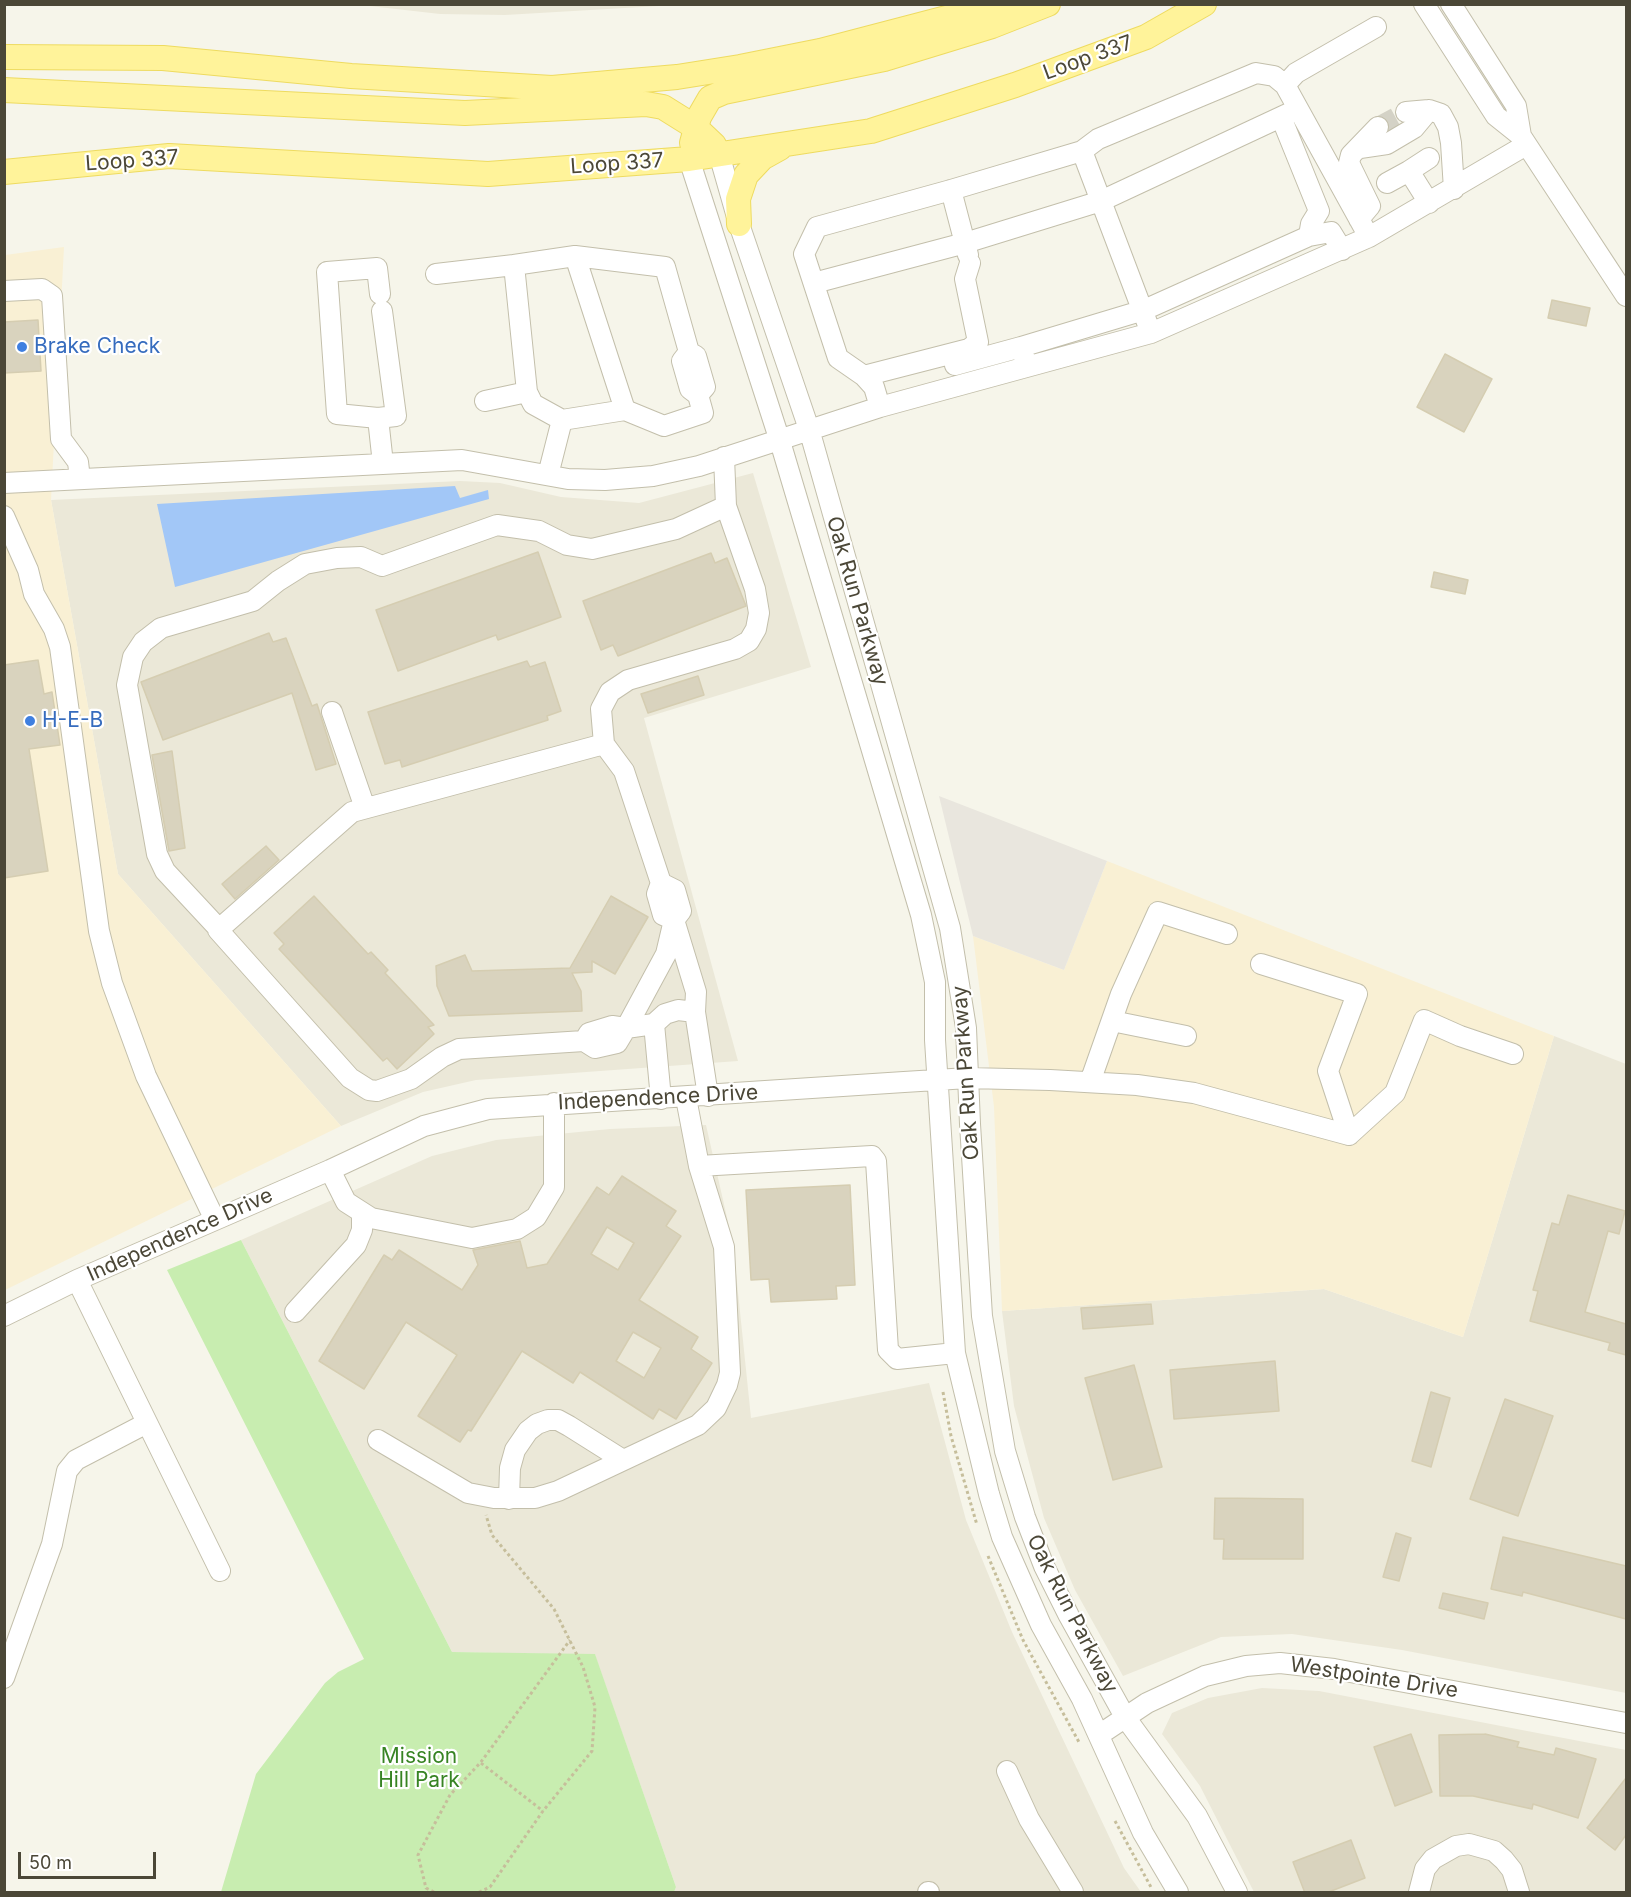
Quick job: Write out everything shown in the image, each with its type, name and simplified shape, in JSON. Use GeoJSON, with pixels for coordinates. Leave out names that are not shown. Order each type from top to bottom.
{"type":"FeatureCollection","features":[{"type":"Feature","properties":{"kind":"main road"},"geometry":{"type":"LineString","coordinates":[[4,57],[163,58],[351,76],[552,87],[677,76],[752,65],[820,51],[1000,4]]}},
{"type":"Feature","properties":{"kind":"main road"},"geometry":{"type":"LineString","coordinates":[[689,159],[695,127],[710,98],[724,92],[884,59],[992,26],[1048,4]]}},
{"type":"Feature","properties":{"kind":"main road","name":"Loop 337"},"geometry":{"type":"LineString","coordinates":[[4,172],[169,156],[488,174],[689,159],[871,131],[1015,85],[1146,37],[1204,4]]}},
{"type":"Feature","properties":{"kind":"main road"},"geometry":{"type":"LineString","coordinates":[[4,90],[465,113],[646,104],[663,107],[695,127],[714,145],[719,154]]}},
{"type":"Feature","properties":{"kind":"main road"},"geometry":{"type":"LineString","coordinates":[[739,224],[738,199],[746,175],[762,158],[787,144]]}},
{"type":"Feature","properties":{"kind":"street"},"geometry":{"type":"LineString","coordinates":[[1424,4],[1496,116],[1523,140],[1626,296]]}},
{"type":"Feature","properties":{"kind":"street"},"geometry":{"type":"LineString","coordinates":[[1451,4],[1516,106],[1523,140]]}},
{"type":"Feature","properties":{"kind":"street"},"geometry":{"type":"LineString","coordinates":[[1285,85],[1296,73],[1376,27]]}},
{"type":"Feature","properties":{"kind":"street"},"geometry":{"type":"LineString","coordinates":[[880,407],[869,382],[838,358],[804,254],[817,226],[951,190],[1082,151],[1098,139],[1256,73],[1274,76],[1285,85],[1290,113],[1319,211],[1311,224],[1309,236]]}},
{"type":"Feature","properties":{"kind":"street"},"geometry":{"type":"LineString","coordinates":[[1406,112],[1429,110],[1441,114],[1448,127],[1454,189]]}},
{"type":"Feature","properties":{"kind":"street"},"geometry":{"type":"LineString","coordinates":[[1360,148],[1387,144],[1414,128],[1429,110]]}},
{"type":"Feature","properties":{"kind":"street"},"geometry":{"type":"LineString","coordinates":[[814,284],[965,243],[1101,201],[1290,113]]}},
{"type":"Feature","properties":{"kind":"street"},"geometry":{"type":"LineString","coordinates":[[1290,113],[1370,237]]}},
{"type":"Feature","properties":{"kind":"street"},"geometry":{"type":"LineString","coordinates":[[1359,219],[1370,206],[1349,163],[1351,155],[1378,128]]}},
{"type":"Feature","properties":{"kind":"street"},"geometry":{"type":"LineString","coordinates":[[4,483],[462,460],[548,476],[605,480],[653,476],[724,458],[779,438],[880,407],[1151,333],[1370,237],[1454,189],[1523,140]]}},
{"type":"Feature","properties":{"kind":"street"},"geometry":{"type":"LineString","coordinates":[[1082,151],[1151,333]]}},
{"type":"Feature","properties":{"kind":"street","name":"Oak Run Parkway"},"geometry":{"type":"LineString","coordinates":[[719,154],[739,224],[809,429],[950,928],[966,1028],[982,1316],[1005,1451],[1025,1517],[1044,1566],[1125,1717],[1197,1816],[1237,1893]]}},
{"type":"Feature","properties":{"kind":"street"},"geometry":{"type":"LineString","coordinates":[[1387,183],[1429,158]]}},
{"type":"Feature","properties":{"kind":"street","name":"Oak Run Parkway"},"geometry":{"type":"LineString","coordinates":[[689,159],[779,438],[921,915],[935,982],[938,1081],[955,1353],[989,1494],[1002,1536],[1041,1625],[1099,1735],[1143,1833],[1178,1893]]}},
{"type":"Feature","properties":{"kind":"street"},"geometry":{"type":"LineString","coordinates":[[1408,171],[1429,203]]}},
{"type":"Feature","properties":{"kind":"street"},"geometry":{"type":"LineString","coordinates":[[951,190],[994,355]]}},
{"type":"Feature","properties":{"kind":"street"},"geometry":{"type":"LineString","coordinates":[[869,382],[994,355],[1144,310],[1309,236],[1331,232],[1342,250]]}},
{"type":"Feature","properties":{"kind":"street"},"geometry":{"type":"LineString","coordinates":[[436,274],[575,256],[665,267],[689,352],[682,361],[690,389],[698,395],[703,413],[664,426],[625,410],[561,420],[533,404],[527,392],[514,265]]}},
{"type":"Feature","properties":{"kind":"street"},"geometry":{"type":"LineString","coordinates":[[575,256],[625,410]]}},
{"type":"Feature","properties":{"kind":"street"},"geometry":{"type":"LineString","coordinates":[[869,382],[969,349],[978,342],[965,279],[970,263]]}},
{"type":"Feature","properties":{"kind":"street"},"geometry":{"type":"LineString","coordinates":[[377,268],[396,416],[378,418],[337,414],[327,272],[377,268]]}},
{"type":"Feature","properties":{"kind":"street"},"geometry":{"type":"LineString","coordinates":[[4,291],[42,289],[52,296],[60,439],[78,462],[80,479]]}},
{"type":"Feature","properties":{"kind":"street"},"geometry":{"type":"LineString","coordinates":[[1021,347],[1028,368]]}},
{"type":"Feature","properties":{"kind":"street"},"geometry":{"type":"LineString","coordinates":[[485,400],[527,392]]}},
{"type":"Feature","properties":{"kind":"street"},"geometry":{"type":"LineString","coordinates":[[378,418],[383,464]]}},
{"type":"Feature","properties":{"kind":"street"},"geometry":{"type":"LineString","coordinates":[[548,476],[561,420]]}},
{"type":"Feature","properties":{"kind":"street"},"geometry":{"type":"LineString","coordinates":[[708,1096],[695,1012],[696,992],[674,920],[663,915],[657,894],[662,883],[624,771],[603,744],[600,722],[601,709],[610,692],[628,680],[735,649],[749,641],[756,630],[759,613],[755,589],[726,506],[724,458]]}},
{"type":"Feature","properties":{"kind":"street"},"geometry":{"type":"LineString","coordinates":[[695,1012],[678,1010],[665,1014],[654,1024],[626,1028],[612,1026],[589,1033],[585,1041],[459,1049],[442,1057],[411,1079],[377,1092],[369,1090],[350,1078],[165,871],[157,854],[128,685],[133,657],[143,642],[161,628],[253,601],[278,581],[305,564],[337,558],[361,557],[382,566],[497,525],[539,531],[567,545],[592,549],[676,529],[726,506]]}},
{"type":"Feature","properties":{"kind":"street"},"geometry":{"type":"LineString","coordinates":[[4,516],[28,570],[34,594],[54,629],[60,647],[99,931],[112,983],[146,1076],[214,1218]]}},
{"type":"Feature","properties":{"kind":"street"},"geometry":{"type":"LineString","coordinates":[[332,712],[365,808]]}},
{"type":"Feature","properties":{"kind":"street"},"geometry":{"type":"LineString","coordinates":[[219,929],[352,812],[603,744]]}},
{"type":"Feature","properties":{"kind":"street"},"geometry":{"type":"LineString","coordinates":[[1090,1082],[1120,994],[1158,912],[1227,934]]}},
{"type":"Feature","properties":{"kind":"street"},"geometry":{"type":"LineString","coordinates":[[626,1028],[666,954],[674,920]]}},
{"type":"Feature","properties":{"kind":"street"},"geometry":{"type":"LineString","coordinates":[[1261,964],[1357,994],[1328,1071],[1349,1135],[1395,1093],[1424,1020],[1460,1036],[1513,1054]]}},
{"type":"Feature","properties":{"kind":"street"},"geometry":{"type":"LineString","coordinates":[[1112,1021],[1186,1036]]}},
{"type":"Feature","properties":{"kind":"street"},"geometry":{"type":"LineString","coordinates":[[654,1024],[661,1099]]}},
{"type":"Feature","properties":{"kind":"street","name":"Independence Drive"},"geometry":{"type":"LineString","coordinates":[[4,1316],[214,1218],[330,1170],[424,1126],[488,1109],[968,1078],[1090,1082],[1194,1093],[1349,1135]]}},
{"type":"Feature","properties":{"kind":"street"},"geometry":{"type":"LineString","coordinates":[[378,1440],[456,1488],[480,1496],[509,1498],[546,1496],[698,1425],[716,1408],[727,1385],[730,1360],[724,1247],[699,1166],[686,1098]]}},
{"type":"Feature","properties":{"kind":"street"},"geometry":{"type":"LineString","coordinates":[[330,1170],[346,1202],[362,1214],[472,1238],[517,1229],[536,1217],[554,1187],[554,1103]]}},
{"type":"Feature","properties":{"kind":"street"},"geometry":{"type":"LineString","coordinates":[[699,1166],[872,1156],[876,1161],[888,1350],[897,1359],[955,1353]]}},
{"type":"Feature","properties":{"kind":"street"},"geometry":{"type":"LineString","coordinates":[[295,1312],[356,1245],[362,1230],[362,1214]]}},
{"type":"Feature","properties":{"kind":"street"},"geometry":{"type":"LineString","coordinates":[[77,1280],[220,1571]]}},
{"type":"Feature","properties":{"kind":"street"},"geometry":{"type":"LineString","coordinates":[[509,1498],[510,1468],[515,1450],[528,1431],[548,1420],[558,1420],[623,1460]]}},
{"type":"Feature","properties":{"kind":"street"},"geometry":{"type":"LineString","coordinates":[[5,1674],[52,1544],[67,1471],[76,1460],[147,1423]]}},
{"type":"Feature","properties":{"kind":"street","name":"Westpointe Drive"},"geometry":{"type":"LineString","coordinates":[[1099,1735],[1166,1693],[1205,1676],[1246,1666],[1280,1663],[1334,1669],[1626,1723]]}},
{"type":"Feature","properties":{"kind":"street"},"geometry":{"type":"LineString","coordinates":[[1007,1771],[1029,1819],[1073,1893]]}},
{"type":"Feature","properties":{"kind":"street"},"geometry":{"type":"LineString","coordinates":[[1419,1893],[1425,1869],[1433,1859],[1456,1846],[1469,1844],[1494,1851],[1504,1860],[1512,1870],[1519,1893]]}},
{"type":"Feature","properties":{"kind":"path"},"geometry":{"type":"LineString","coordinates":[[479,1893],[490,1887],[543,1811],[592,1751],[595,1707],[583,1667],[554,1609],[492,1535],[480,1496]]}},
{"type":"Feature","properties":{"kind":"path"},"geometry":{"type":"LineString","coordinates":[[434,1893],[426,1888],[418,1855],[450,1795],[481,1762],[570,1640]]}},
{"type":"Feature","properties":{"kind":"path"},"geometry":{"type":"LineString","coordinates":[[1066,1717],[1084,1753]]}},
{"type":"Feature","properties":{"kind":"path"},"geometry":{"type":"LineString","coordinates":[[481,1762],[543,1811]]}},
{"type":"Feature","properties":{"kind":"shaded area"},"geometry":{"type":"Polygon","coordinates":[[[352,4],[676,5],[505,15],[440,14],[352,4]]]}},
{"type":"Feature","properties":{"kind":"shaded area"},"geometry":{"type":"Polygon","coordinates":[[[64,247],[51,500],[118,874],[341,1126],[5,1290],[5,255],[64,247]]]}},
{"type":"Feature","properties":{"kind":"shaded area"},"geometry":{"type":"Polygon","coordinates":[[[753,473],[811,667],[644,718],[738,1061],[476,1080],[423,1092],[341,1126],[118,874],[51,500],[460,481],[500,483],[561,497],[639,503],[753,473]]]}},
{"type":"Feature","properties":{"kind":"shaded area"},"geometry":{"type":"Polygon","coordinates":[[[939,796],[1107,861],[1064,970],[973,936],[939,796]]]}},
{"type":"Feature","properties":{"kind":"shaded area"},"geometry":{"type":"Polygon","coordinates":[[[1107,861],[1554,1036],[1463,1337],[1324,1289],[1002,1311],[994,1107],[973,936],[1064,970],[1107,861]]]}},
{"type":"Feature","properties":{"kind":"shaded area"},"geometry":{"type":"Polygon","coordinates":[[[1554,1036],[1626,1064],[1626,1693],[1402,1650],[1292,1634],[1221,1637],[1123,1676],[1075,1590],[1044,1518],[1014,1406],[1002,1311],[1324,1289],[1463,1337],[1554,1036]]]}},
{"type":"Feature","properties":{"kind":"shaded area"},"geometry":{"type":"Polygon","coordinates":[[[706,1125],[733,1244],[751,1418],[929,1383],[966,1520],[1012,1632],[1124,1868],[1141,1892],[674,1892],[676,1887],[595,1655],[452,1652],[241,1240],[432,1156],[496,1140],[610,1129],[706,1125]]]}},
{"type":"Feature","properties":{"kind":"shaded area"},"geometry":{"type":"Polygon","coordinates":[[[1262,1688],[1319,1691],[1626,1750],[1626,1892],[1254,1892],[1200,1786],[1162,1734],[1172,1713],[1208,1698],[1262,1688]]]}},
{"type":"Feature","properties":{"kind":"green space","name":"Mission Hill Park"},"geometry":{"type":"Polygon","coordinates":[[[241,1240],[452,1652],[595,1654],[676,1887],[674,1892],[221,1892],[256,1774],[325,1683],[338,1672],[364,1659],[167,1270],[241,1240]]]}},
{"type":"Feature","properties":{"kind":"water"},"geometry":{"type":"Polygon","coordinates":[[[455,486],[460,498],[488,490],[489,499],[175,587],[157,504],[455,486]]]}},
{"type":"Feature","properties":{"kind":"building"},"geometry":{"type":"Polygon","coordinates":[[[1552,300],[1590,308],[1586,326],[1548,318],[1552,300]]]}},
{"type":"Feature","properties":{"kind":"building","name":"Brake Check"},"geometry":{"type":"Polygon","coordinates":[[[38,320],[41,371],[4,373],[4,322],[38,320]]]}},
{"type":"Feature","properties":{"kind":"building"},"geometry":{"type":"Polygon","coordinates":[[[1445,354],[1492,379],[1464,432],[1417,407],[1445,354]]]}},
{"type":"Feature","properties":{"kind":"building"},"geometry":{"type":"Polygon","coordinates":[[[538,552],[561,617],[498,640],[496,635],[398,671],[376,610],[538,552]]]}},
{"type":"Feature","properties":{"kind":"building"},"geometry":{"type":"Polygon","coordinates":[[[711,553],[715,563],[727,558],[746,606],[618,656],[613,645],[601,650],[583,601],[711,553]]]}},
{"type":"Feature","properties":{"kind":"building"},"geometry":{"type":"Polygon","coordinates":[[[1434,572],[1468,580],[1465,594],[1431,587],[1434,572]]]}},
{"type":"Feature","properties":{"kind":"building"},"geometry":{"type":"Polygon","coordinates":[[[269,633],[273,642],[286,638],[312,706],[317,704],[336,764],[316,770],[292,693],[163,740],[141,682],[269,633]]]}},
{"type":"Feature","properties":{"kind":"building","name":"H-E-B"},"geometry":{"type":"Polygon","coordinates":[[[38,660],[44,694],[52,692],[60,745],[29,749],[48,871],[4,878],[4,665],[38,660]]]}},
{"type":"Feature","properties":{"kind":"building"},"geometry":{"type":"Polygon","coordinates":[[[527,661],[530,667],[545,662],[561,711],[547,716],[548,720],[402,767],[400,760],[385,764],[368,712],[527,661]]]}},
{"type":"Feature","properties":{"kind":"building"},"geometry":{"type":"Polygon","coordinates":[[[698,676],[704,695],[648,713],[641,694],[698,676]]]}},
{"type":"Feature","properties":{"kind":"building"},"geometry":{"type":"Polygon","coordinates":[[[172,751],[185,848],[169,851],[152,755],[172,751]]]}},
{"type":"Feature","properties":{"kind":"building"},"geometry":{"type":"Polygon","coordinates":[[[266,846],[279,860],[235,899],[222,884],[266,846]]]}},
{"type":"Feature","properties":{"kind":"building"},"geometry":{"type":"Polygon","coordinates":[[[314,896],[368,954],[371,952],[388,970],[385,973],[434,1025],[428,1027],[434,1034],[397,1069],[387,1058],[383,1061],[279,949],[284,944],[274,933],[314,896]]]}},
{"type":"Feature","properties":{"kind":"building"},"geometry":{"type":"Polygon","coordinates":[[[611,896],[648,917],[615,974],[592,961],[592,972],[572,973],[581,991],[582,1011],[449,1016],[437,986],[436,966],[465,955],[472,971],[570,968],[611,896]]]}},
{"type":"Feature","properties":{"kind":"building"},"geometry":{"type":"Polygon","coordinates":[[[622,1176],[676,1211],[666,1226],[681,1236],[639,1300],[698,1337],[691,1349],[712,1363],[676,1419],[659,1409],[653,1419],[580,1372],[573,1383],[522,1351],[471,1431],[468,1430],[460,1442],[418,1416],[457,1355],[406,1322],[364,1389],[319,1361],[384,1255],[392,1260],[399,1250],[462,1290],[478,1265],[473,1250],[520,1241],[527,1268],[547,1264],[597,1187],[609,1195],[622,1176]],[[607,1227],[591,1254],[618,1270],[634,1243],[607,1227]],[[633,1332],[616,1361],[644,1378],[661,1348],[633,1332]]]}},
{"type":"Feature","properties":{"kind":"building"},"geometry":{"type":"Polygon","coordinates":[[[850,1185],[855,1285],[836,1286],[837,1299],[771,1302],[769,1279],[751,1280],[746,1190],[850,1185]]]}},
{"type":"Feature","properties":{"kind":"building"},"geometry":{"type":"Polygon","coordinates":[[[1568,1195],[1625,1211],[1619,1234],[1608,1231],[1585,1312],[1626,1324],[1626,1355],[1608,1350],[1610,1343],[1530,1321],[1538,1291],[1533,1290],[1552,1223],[1559,1225],[1568,1195]]]}},
{"type":"Feature","properties":{"kind":"building"},"geometry":{"type":"Polygon","coordinates":[[[1151,1304],[1153,1324],[1083,1329],[1081,1308],[1151,1304]]]}},
{"type":"Feature","properties":{"kind":"building"},"geometry":{"type":"Polygon","coordinates":[[[1275,1361],[1279,1411],[1174,1419],[1170,1370],[1275,1361]]]}},
{"type":"Feature","properties":{"kind":"building"},"geometry":{"type":"Polygon","coordinates":[[[1134,1365],[1162,1467],[1113,1480],[1085,1378],[1134,1365]]]}},
{"type":"Feature","properties":{"kind":"building"},"geometry":{"type":"Polygon","coordinates":[[[1431,1392],[1450,1398],[1431,1467],[1412,1461],[1431,1392]]]}},
{"type":"Feature","properties":{"kind":"building"},"geometry":{"type":"Polygon","coordinates":[[[1505,1399],[1553,1416],[1518,1516],[1470,1499],[1505,1399]]]}},
{"type":"Feature","properties":{"kind":"building"},"geometry":{"type":"Polygon","coordinates":[[[1215,1498],[1303,1499],[1303,1559],[1223,1559],[1224,1539],[1214,1539],[1215,1498]]]}},
{"type":"Feature","properties":{"kind":"building"},"geometry":{"type":"Polygon","coordinates":[[[1396,1533],[1411,1538],[1399,1581],[1383,1577],[1396,1533]]]}},
{"type":"Feature","properties":{"kind":"building"},"geometry":{"type":"Polygon","coordinates":[[[1503,1537],[1626,1566],[1626,1619],[1523,1592],[1522,1596],[1491,1589],[1503,1537]]]}},
{"type":"Feature","properties":{"kind":"building"},"geometry":{"type":"Polygon","coordinates":[[[1443,1593],[1488,1603],[1484,1619],[1439,1608],[1443,1593]]]}},
{"type":"Feature","properties":{"kind":"building"},"geometry":{"type":"Polygon","coordinates":[[[1411,1734],[1432,1792],[1395,1806],[1374,1747],[1411,1734]]]}},
{"type":"Feature","properties":{"kind":"building"},"geometry":{"type":"Polygon","coordinates":[[[1485,1734],[1519,1742],[1517,1747],[1554,1755],[1556,1748],[1596,1759],[1578,1818],[1533,1804],[1532,1809],[1473,1796],[1440,1796],[1439,1735],[1485,1734]]]}},
{"type":"Feature","properties":{"kind":"building"},"geometry":{"type":"Polygon","coordinates":[[[1626,1778],[1626,1835],[1615,1850],[1587,1828],[1626,1778]]]}},
{"type":"Feature","properties":{"kind":"building"},"geometry":{"type":"Polygon","coordinates":[[[1351,1840],[1365,1878],[1326,1893],[1305,1893],[1293,1862],[1351,1840]]]}},
{"type":"Feature","properties":{"kind":"tunnel"},"geometry":{"type":"LineString","coordinates":[[1378,127],[1406,112]]}},
{"type":"Feature","properties":{"kind":"place","name":"Brake Check"},"geometry":{"type":"Point","coordinates":[22,347]}},
{"type":"Feature","properties":{"kind":"place","name":"H-E-B"},"geometry":{"type":"Point","coordinates":[30,721]}}]}
